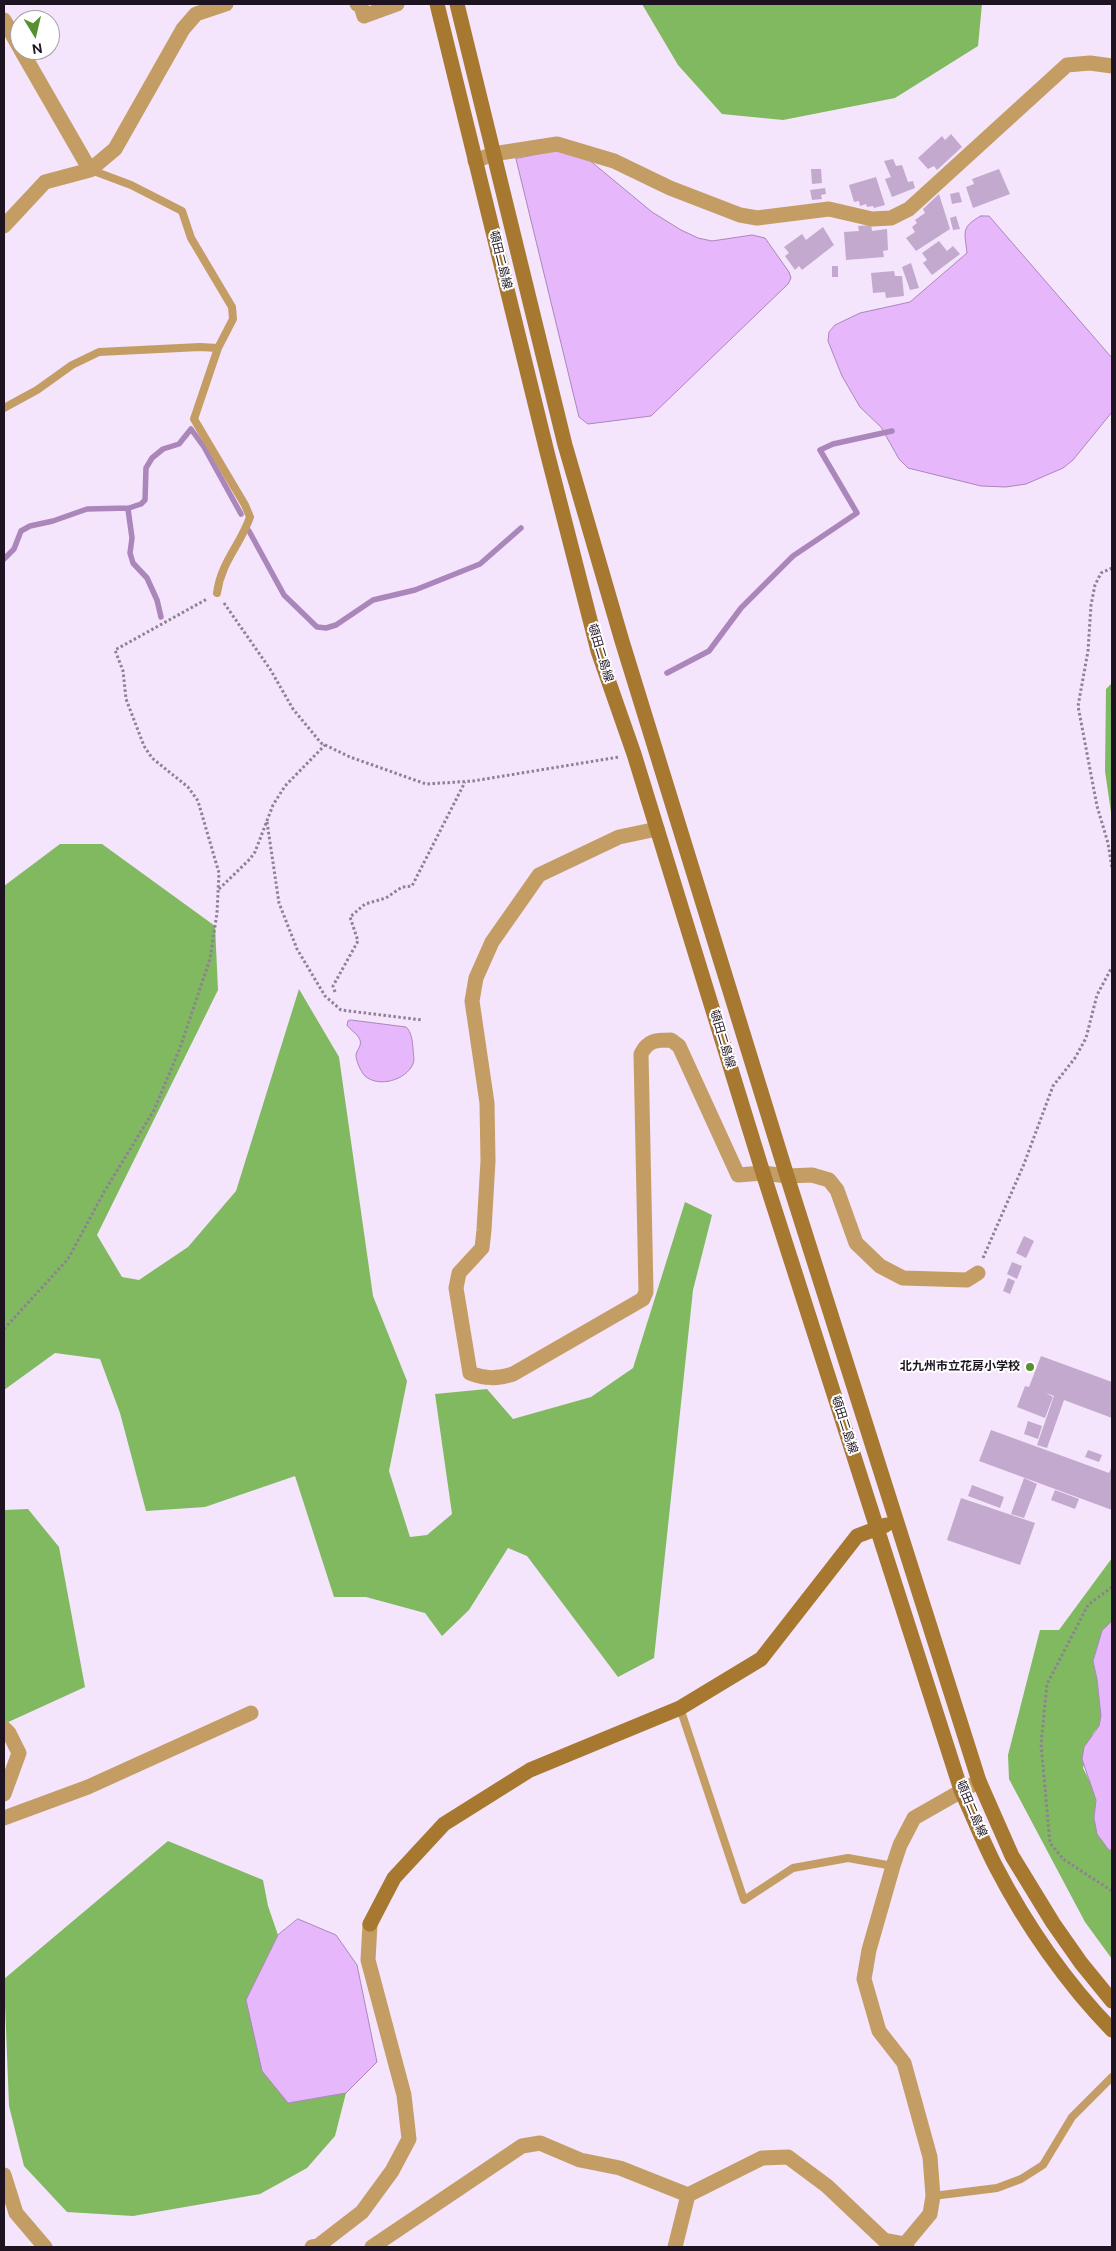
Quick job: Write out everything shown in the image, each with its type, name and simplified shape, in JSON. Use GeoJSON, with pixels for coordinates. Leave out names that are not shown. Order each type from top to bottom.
{"type":"FeatureCollection","features":[{"type":"Feature","properties":{"kind":"main road","name":"頓田二島線"},"geometry":{"type":"LineString","coordinates":[[437,4],[598,651],[634,754],[763,1173],[962,1790],[996,1867],[1038,1936],[1066,1977],[1112,2030]]}},
{"type":"Feature","properties":{"kind":"main road","name":"頓田二島線"},"geometry":{"type":"LineString","coordinates":[[457,4],[565,445],[622,641],[787,1176],[979,1781],[1012,1856],[1053,1923],[1081,1963],[1112,2001]]}},
{"type":"Feature","properties":{"kind":"main road"},"geometry":{"type":"LineString","coordinates":[[370,1924],[394,1878],[444,1824],[530,1770],[680,1708],[762,1659],[856,1536],[896,1521]]}},
{"type":"Feature","properties":{"kind":"street"},"geometry":{"type":"LineString","coordinates":[[4,226],[45,182],[90,170],[115,149],[184,29],[196,14],[226,4]]}},
{"type":"Feature","properties":{"kind":"street"},"geometry":{"type":"LineString","coordinates":[[357,4],[361,6],[364,16],[397,4]]}},
{"type":"Feature","properties":{"kind":"street"},"geometry":{"type":"LineString","coordinates":[[26,60],[90,170]]}},
{"type":"Feature","properties":{"kind":"street"},"geometry":{"type":"LineString","coordinates":[[475,161],[493,154],[557,144],[614,161],[670,188],[740,215],[757,218],[829,209],[872,219],[891,218],[909,209],[1067,65],[1090,63],[1112,66]]}},
{"type":"Feature","properties":{"kind":"street"},"geometry":{"type":"LineString","coordinates":[[657,829],[619,837],[538,875],[492,942],[476,978],[472,1001],[486,1103],[488,1142],[484,1230],[482,1248],[459,1273],[456,1288],[470,1373],[482,1378],[499,1378],[513,1374],[643,1300],[646,1292],[646,1254],[641,1054],[645,1045],[650,1041],[671,1040],[679,1046],[738,1175],[763,1173],[787,1176],[812,1175],[829,1180],[837,1190],[856,1243],[880,1266],[903,1278],[967,1280],[978,1273]]}},
{"type":"Feature","properties":{"kind":"street"},"geometry":{"type":"LineString","coordinates":[[4,1818],[88,1787],[251,1712]]}},
{"type":"Feature","properties":{"kind":"street"},"geometry":{"type":"LineString","coordinates":[[4,1728],[9,1733],[19,1754],[4,1794]]}},
{"type":"Feature","properties":{"kind":"street"},"geometry":{"type":"LineString","coordinates":[[372,2247],[522,2146],[540,2143],[580,2160],[620,2168],[688,2195],[762,2158],[788,2157],[827,2186],[884,2240],[906,2246],[930,2214],[933,2196],[930,2157],[904,2064],[879,2031],[864,1979],[869,1950],[893,1866],[900,1845],[914,1818],[979,1781]]}},
{"type":"Feature","properties":{"kind":"street"},"geometry":{"type":"LineString","coordinates":[[312,2247],[318,2246],[362,2212],[392,2171],[409,2139],[404,2095],[368,1960],[370,1924]]}},
{"type":"Feature","properties":{"kind":"street"},"geometry":{"type":"LineString","coordinates":[[4,2175],[16,2213],[45,2247]]}},
{"type":"Feature","properties":{"kind":"street"},"geometry":{"type":"LineString","coordinates":[[675,2247],[688,2195]]}},
{"type":"Feature","properties":{"kind":"lane"},"geometry":{"type":"LineString","coordinates":[[90,170],[131,185],[182,211],[191,238],[232,307],[233,320],[218,348],[194,419],[245,505],[250,517],[244,534],[219,576],[217,593]]}},
{"type":"Feature","properties":{"kind":"lane"},"geometry":{"type":"LineString","coordinates":[[4,408],[37,390],[72,365],[99,352],[200,347],[218,348]]}},
{"type":"Feature","properties":{"kind":"lane"},"geometry":{"type":"LineString","coordinates":[[680,1708],[744,1900],[793,1868],[848,1858],[893,1866]]}},
{"type":"Feature","properties":{"kind":"lane"},"geometry":{"type":"LineString","coordinates":[[933,2196],[997,2188],[1021,2180],[1043,2165],[1072,2117],[1112,2077]]}},
{"type":"Feature","properties":{"kind":"path"},"geometry":{"type":"LineString","coordinates":[[1112,568],[1101,573],[1095,585],[1091,605],[1088,651],[1078,706],[1097,806],[1112,868]]}},
{"type":"Feature","properties":{"kind":"path"},"geometry":{"type":"LineString","coordinates":[[4,1329],[68,1259],[104,1192],[154,1110],[180,1048],[210,959],[219,889],[219,873],[198,800],[188,787],[152,758],[144,746],[126,699],[123,671],[115,650],[217,593],[270,670],[294,709],[321,743],[350,757],[426,784],[465,782],[634,754]]}},
{"type":"Feature","properties":{"kind":"path"},"geometry":{"type":"LineString","coordinates":[[219,889],[255,852],[273,805],[285,786],[325,745]]}},
{"type":"Feature","properties":{"kind":"path"},"geometry":{"type":"LineString","coordinates":[[335,992],[333,986],[358,941],[350,917],[365,904],[386,898],[402,887],[412,886],[465,782]]}},
{"type":"Feature","properties":{"kind":"path"},"geometry":{"type":"LineString","coordinates":[[267,822],[279,903],[297,949],[325,996],[341,1010],[422,1020]]}},
{"type":"Feature","properties":{"kind":"path"},"geometry":{"type":"LineString","coordinates":[[978,1273],[987,1246],[1024,1164],[1052,1086],[1075,1058],[1086,1038],[1097,995],[1112,967]]}},
{"type":"Feature","properties":{"kind":"path"},"geometry":{"type":"LineString","coordinates":[[1112,1587],[1088,1605],[1047,1684],[1041,1744],[1050,1843],[1063,1860],[1112,1891]]}},
{"type":"Feature","properties":{"kind":"green space"},"geometry":{"type":"Polygon","coordinates":[[[642,4],[982,4],[978,46],[895,98],[783,120],[722,114],[678,65],[642,4]]]}},
{"type":"Feature","properties":{"kind":"green space"},"geometry":{"type":"Polygon","coordinates":[[[1112,683],[1112,819],[1105,771],[1106,689],[1112,683]]]}},
{"type":"Feature","properties":{"kind":"green space"},"geometry":{"type":"Polygon","coordinates":[[[60,844],[102,844],[215,926],[218,990],[97,1235],[122,1277],[139,1280],[188,1247],[236,1191],[299,989],[339,1057],[373,1296],[407,1381],[389,1471],[410,1537],[427,1535],[452,1514],[435,1394],[487,1389],[513,1419],[591,1397],[633,1368],[685,1202],[712,1215],[693,1290],[654,1658],[618,1677],[527,1556],[508,1548],[469,1610],[442,1636],[425,1613],[366,1597],[334,1597],[295,1476],[205,1507],[146,1511],[120,1413],[100,1359],[55,1353],[4,1390],[4,886],[60,844]]]}},
{"type":"Feature","properties":{"kind":"green space"},"geometry":{"type":"Polygon","coordinates":[[[28,1509],[59,1547],[85,1687],[4,1724],[4,1510],[28,1509]]]}},
{"type":"Feature","properties":{"kind":"green space"},"geometry":{"type":"Polygon","coordinates":[[[1112,1558],[1112,1621],[1102,1631],[1093,1661],[1101,1716],[1099,1726],[1093,1733],[1083,1768],[1092,1786],[1096,1800],[1094,1818],[1108,1849],[1112,1851],[1112,1959],[1085,1922],[1009,1779],[1008,1755],[1040,1630],[1059,1630],[1112,1558]]]}},
{"type":"Feature","properties":{"kind":"green space"},"geometry":{"type":"Polygon","coordinates":[[[168,1841],[263,1880],[268,1906],[278,1935],[246,2000],[288,2103],[346,2093],[335,2136],[307,2168],[260,2194],[133,2216],[67,2212],[24,2166],[9,2106],[4,1979],[168,1841]]]}},
{"type":"Feature","properties":{"kind":"shaded area"},"geometry":{"type":"Polygon","coordinates":[[[558,150],[588,159],[652,212],[698,238],[712,241],[752,235],[765,238],[789,272],[791,278],[788,284],[651,416],[588,424],[579,417],[516,159],[558,150]]]}},
{"type":"Feature","properties":{"kind":"shaded area"},"geometry":{"type":"Polygon","coordinates":[[[981,216],[989,216],[1112,358],[1112,412],[1073,460],[1063,468],[1026,484],[1006,487],[981,486],[908,468],[899,459],[881,427],[860,407],[842,376],[828,341],[829,332],[835,325],[860,313],[910,302],[967,253],[965,231],[974,220],[981,216]]]}},
{"type":"Feature","properties":{"kind":"shaded area"},"geometry":{"type":"Polygon","coordinates":[[[348,1021],[406,1027],[411,1037],[414,1056],[410,1070],[398,1078],[384,1082],[371,1080],[365,1076],[356,1057],[360,1040],[347,1025],[348,1021]]]}},
{"type":"Feature","properties":{"kind":"shaded area"},"geometry":{"type":"Polygon","coordinates":[[[1112,1621],[1112,1851],[1108,1849],[1097,1834],[1094,1818],[1096,1800],[1082,1759],[1084,1747],[1099,1726],[1101,1716],[1093,1661],[1102,1631],[1112,1621]]]}},
{"type":"Feature","properties":{"kind":"shaded area"},"geometry":{"type":"Polygon","coordinates":[[[298,1919],[336,1935],[357,1965],[377,2062],[346,2093],[288,2103],[262,2071],[246,2000],[278,1935],[298,1919]]]}},
{"type":"Feature","properties":{"kind":"building"},"geometry":{"type":"Polygon","coordinates":[[[951,134],[962,147],[937,170],[934,166],[928,169],[918,158],[942,136],[945,140],[951,134]]]}},
{"type":"Feature","properties":{"kind":"building"},"geometry":{"type":"Polygon","coordinates":[[[893,159],[896,166],[902,165],[908,182],[913,181],[915,188],[892,197],[885,179],[891,177],[884,161],[893,159]]]}},
{"type":"Feature","properties":{"kind":"building"},"geometry":{"type":"Polygon","coordinates":[[[811,169],[821,169],[822,183],[812,184],[811,169]]]}},
{"type":"Feature","properties":{"kind":"building"},"geometry":{"type":"Polygon","coordinates":[[[999,169],[1010,194],[973,208],[966,187],[974,184],[972,179],[999,169]]]}},
{"type":"Feature","properties":{"kind":"building"},"geometry":{"type":"Polygon","coordinates":[[[876,177],[885,205],[874,208],[873,206],[867,207],[866,204],[860,206],[859,201],[854,202],[849,185],[876,177]]]}},
{"type":"Feature","properties":{"kind":"building"},"geometry":{"type":"Polygon","coordinates":[[[825,188],[826,194],[821,195],[822,199],[812,200],[810,190],[825,188]]]}},
{"type":"Feature","properties":{"kind":"building"},"geometry":{"type":"Polygon","coordinates":[[[959,192],[962,202],[952,204],[950,194],[959,192]]]}},
{"type":"Feature","properties":{"kind":"building"},"geometry":{"type":"Polygon","coordinates":[[[939,194],[950,229],[916,251],[906,238],[915,232],[912,227],[917,223],[915,220],[925,213],[923,209],[939,194]]]}},
{"type":"Feature","properties":{"kind":"building"},"geometry":{"type":"Polygon","coordinates":[[[956,216],[960,229],[953,230],[950,218],[956,216]]]}},
{"type":"Feature","properties":{"kind":"building"},"geometry":{"type":"Polygon","coordinates":[[[871,225],[872,231],[887,229],[888,250],[883,251],[884,257],[846,260],[844,232],[859,231],[858,226],[871,225]]]}},
{"type":"Feature","properties":{"kind":"building"},"geometry":{"type":"Polygon","coordinates":[[[823,227],[834,245],[802,270],[799,266],[795,270],[785,256],[789,253],[784,247],[802,234],[806,240],[823,227]]]}},
{"type":"Feature","properties":{"kind":"building"},"geometry":{"type":"Polygon","coordinates":[[[939,241],[947,251],[953,246],[960,254],[932,275],[923,263],[927,260],[922,253],[939,241]]]}},
{"type":"Feature","properties":{"kind":"building"},"geometry":{"type":"Polygon","coordinates":[[[911,263],[919,288],[910,290],[902,267],[911,263]]]}},
{"type":"Feature","properties":{"kind":"building"},"geometry":{"type":"Polygon","coordinates":[[[832,266],[838,266],[838,277],[832,277],[832,266]]]}},
{"type":"Feature","properties":{"kind":"building"},"geometry":{"type":"Polygon","coordinates":[[[894,271],[895,276],[902,276],[904,296],[886,298],[885,292],[873,293],[871,273],[894,271]]]}},
{"type":"Feature","properties":{"kind":"building"},"geometry":{"type":"Polygon","coordinates":[[[1024,1236],[1034,1241],[1026,1258],[1016,1253],[1024,1236]]]}},
{"type":"Feature","properties":{"kind":"building"},"geometry":{"type":"Polygon","coordinates":[[[1012,1262],[1022,1266],[1017,1279],[1007,1274],[1012,1262]]]}},
{"type":"Feature","properties":{"kind":"building"},"geometry":{"type":"Polygon","coordinates":[[[1008,1278],[1015,1281],[1010,1294],[1003,1291],[1008,1278]]]}},
{"type":"Feature","properties":{"kind":"building"},"geometry":{"type":"Polygon","coordinates":[[[1041,1356],[1112,1382],[1112,1418],[1064,1400],[1047,1448],[1037,1445],[1054,1396],[1046,1393],[1053,1397],[1045,1418],[1017,1407],[1025,1386],[1029,1387],[1041,1356]]]}},
{"type":"Feature","properties":{"kind":"building"},"geometry":{"type":"Polygon","coordinates":[[[1028,1421],[1042,1426],[1038,1439],[1024,1434],[1028,1421]]]}},
{"type":"Feature","properties":{"kind":"building"},"geometry":{"type":"Polygon","coordinates":[[[991,1430],[1109,1473],[1112,1466],[1112,1510],[979,1461],[991,1430]]]}},
{"type":"Feature","properties":{"kind":"building"},"geometry":{"type":"Polygon","coordinates":[[[1088,1450],[1102,1455],[1099,1462],[1085,1457],[1088,1450]]]}},
{"type":"Feature","properties":{"kind":"building"},"geometry":{"type":"Polygon","coordinates":[[[1024,1478],[1037,1484],[1024,1518],[1011,1514],[1024,1478]]]}},
{"type":"Feature","properties":{"kind":"building"},"geometry":{"type":"Polygon","coordinates":[[[972,1485],[1004,1497],[1000,1508],[968,1496],[972,1485]]]}},
{"type":"Feature","properties":{"kind":"building"},"geometry":{"type":"Polygon","coordinates":[[[1055,1490],[1079,1499],[1075,1509],[1051,1500],[1055,1490]]]}},
{"type":"Feature","properties":{"kind":"building"},"geometry":{"type":"Polygon","coordinates":[[[961,1498],[1035,1523],[1020,1565],[947,1540],[961,1498]]]}},
{"type":"Feature","properties":{"kind":"waterway"},"geometry":{"type":"LineString","coordinates":[[4,559],[14,549],[21,531],[30,526],[53,521],[87,509],[129,508],[141,504],[145,500],[146,468],[152,458],[163,449],[179,444],[191,429],[204,447],[241,514]]}},
{"type":"Feature","properties":{"kind":"waterway"},"geometry":{"type":"LineString","coordinates":[[667,673],[709,651],[741,608],[793,556],[857,513],[820,450],[833,444],[892,431]]}},
{"type":"Feature","properties":{"kind":"waterway"},"geometry":{"type":"LineString","coordinates":[[128,509],[132,538],[130,553],[133,563],[147,578],[157,600],[161,617]]}},
{"type":"Feature","properties":{"kind":"waterway"},"geometry":{"type":"LineString","coordinates":[[249,531],[284,595],[317,627],[326,628],[336,625],[373,600],[415,590],[480,564],[521,528]]}},
{"type":"Feature","properties":{"kind":"place","name":"北九州市立花房小学校"},"geometry":{"type":"Point","coordinates":[1030,1367]}}]}
